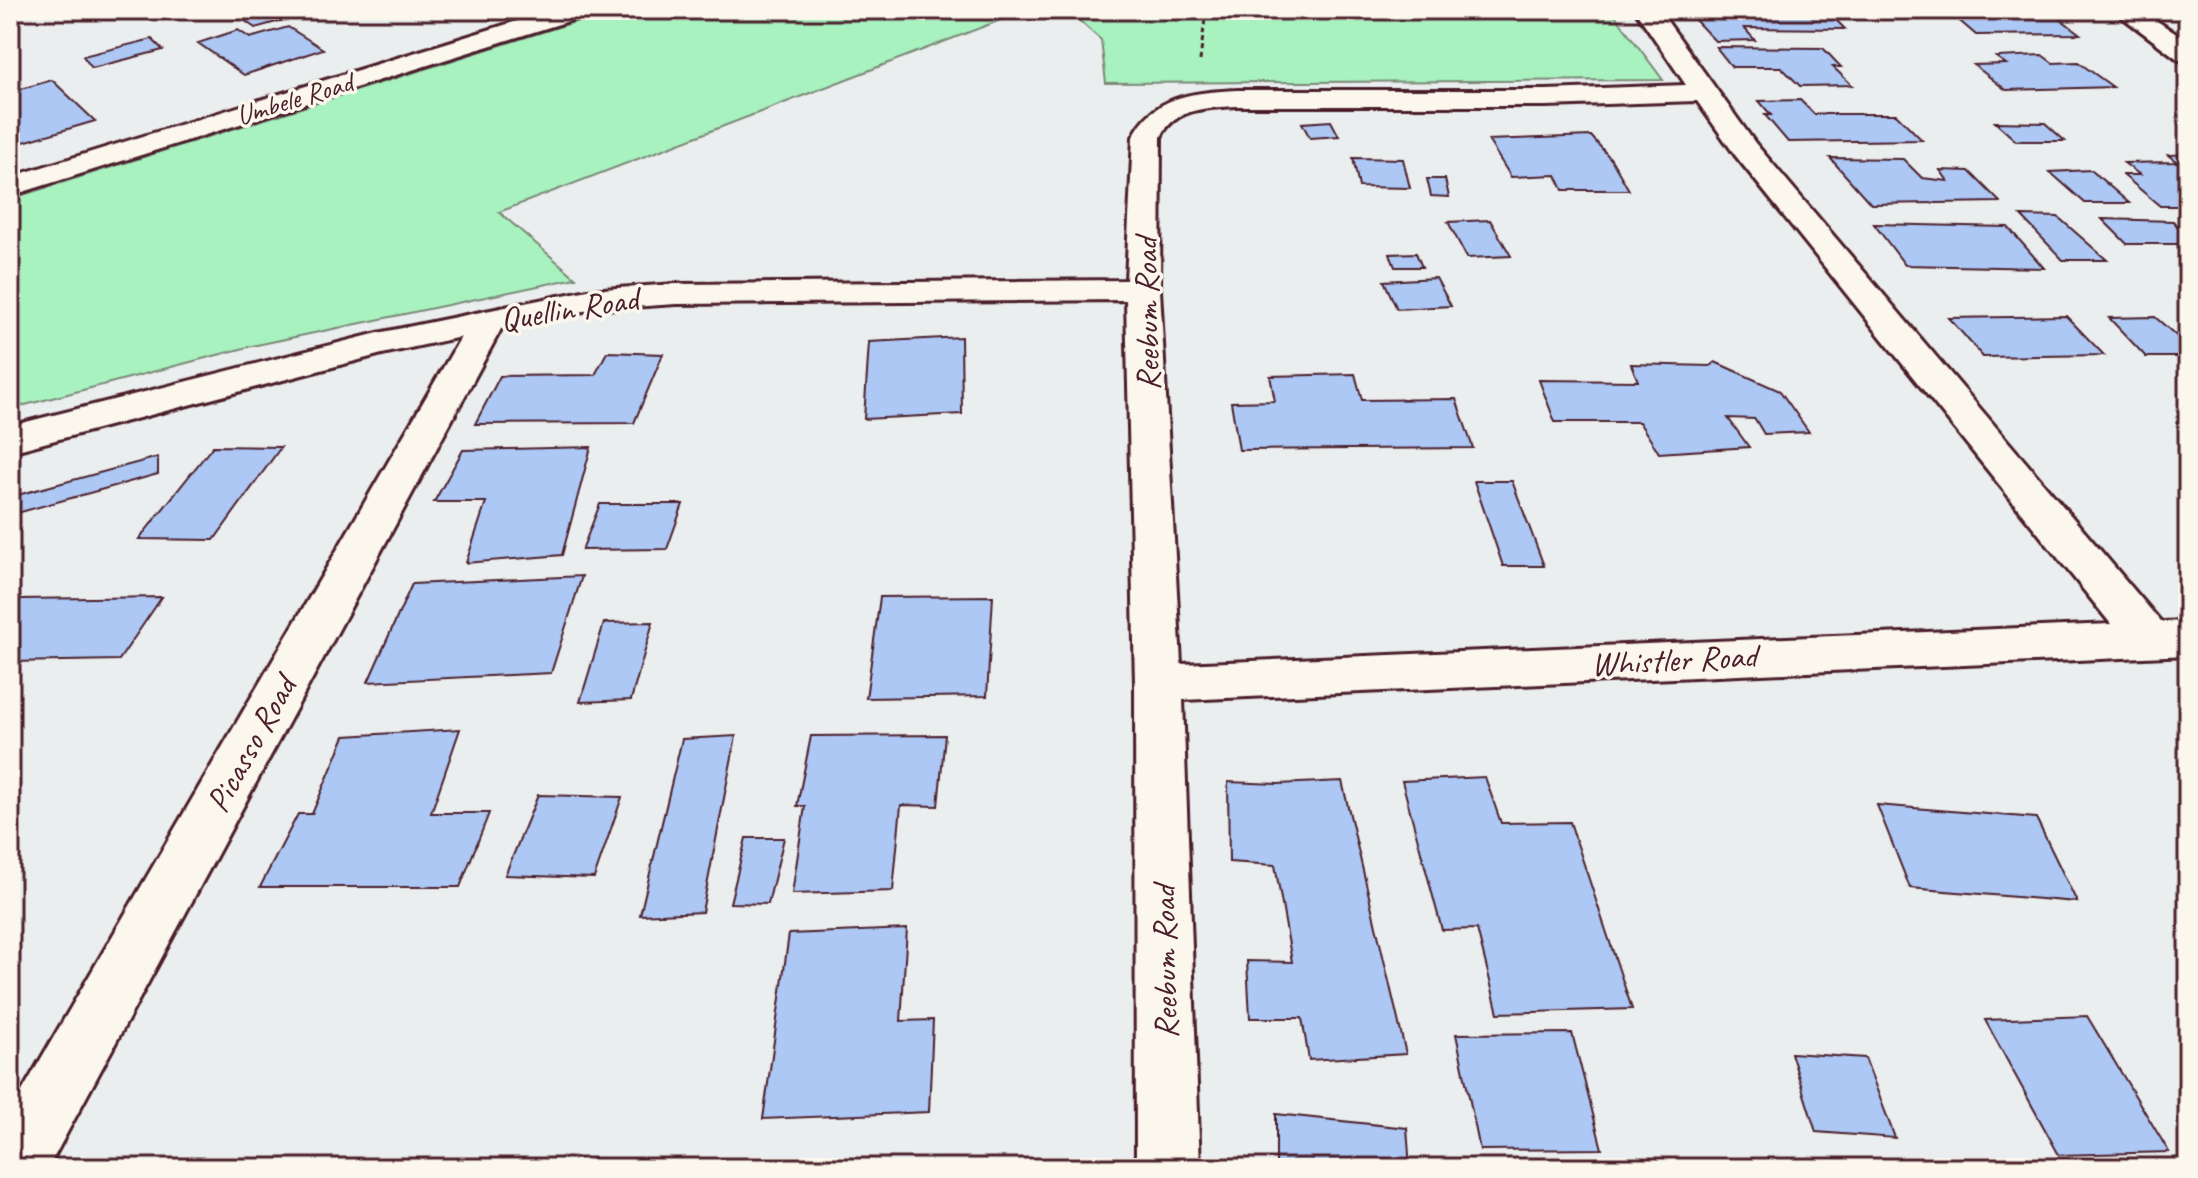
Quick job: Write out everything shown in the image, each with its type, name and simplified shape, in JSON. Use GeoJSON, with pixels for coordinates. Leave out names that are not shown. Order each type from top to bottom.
{"type":"FeatureCollection","features":[{"type":"Feature","properties":{"kind":"street","name":"Umbele Road"},"geometry":{"type":"LineString","coordinates":[[10,187],[579,10]]}},
{"type":"Feature","properties":{"kind":"street"},"geometry":{"type":"LineString","coordinates":[[1647,10],[1745,149],[2168,638]]}},
{"type":"Feature","properties":{"kind":"street"},"geometry":{"type":"LineString","coordinates":[[2125,10],[2188,54]]}},
{"type":"Feature","properties":{"kind":"street","name":"Reebum Road"},"geometry":{"type":"LineString","coordinates":[[1168,1168],[1159,683],[1143,290],[1147,137],[1152,122],[1165,111],[1196,102],[1705,93]]}},
{"type":"Feature","properties":{"kind":"street","name":"Quellin Road"},"geometry":{"type":"LineString","coordinates":[[10,439],[378,344],[632,295],[1143,290]]}},
{"type":"Feature","properties":{"kind":"street","name":"Picasso Road"},"geometry":{"type":"LineString","coordinates":[[13,1168],[488,321]]}},
{"type":"Feature","properties":{"kind":"street","name":"Whistler Road"},"geometry":{"type":"LineString","coordinates":[[1159,683],[2168,638]]}},
{"type":"Feature","properties":{"kind":"path"},"geometry":{"type":"LineString","coordinates":[[1196,102],[1206,10]]}},
{"type":"Feature","properties":{"kind":"green space"},"geometry":{"type":"Polygon","coordinates":[[[613,10],[1027,10],[499,212],[576,278],[252,346],[10,409],[10,199],[613,10]]]}},
{"type":"Feature","properties":{"kind":"green space"},"geometry":{"type":"Polygon","coordinates":[[[1067,10],[1611,10],[1663,80],[1106,83],[1101,40],[1067,10]]]}},
{"type":"Feature","properties":{"kind":"building"},"geometry":{"type":"Polygon","coordinates":[[[275,10],[287,19],[255,28],[234,13],[275,10]]]}},
{"type":"Feature","properties":{"kind":"building"},"geometry":{"type":"Polygon","coordinates":[[[1709,10],[1826,10],[1845,29],[1744,28],[1755,40],[1715,41],[1693,18],[1715,18],[1709,10]]]}},
{"type":"Feature","properties":{"kind":"building"},"geometry":{"type":"Polygon","coordinates":[[[1947,10],[2049,10],[2080,34],[1976,35],[1947,10]]]}},
{"type":"Feature","properties":{"kind":"building"},"geometry":{"type":"Polygon","coordinates":[[[288,27],[323,49],[244,75],[198,43],[238,30],[250,38],[288,27]]]}},
{"type":"Feature","properties":{"kind":"building"},"geometry":{"type":"Polygon","coordinates":[[[152,39],[163,50],[92,68],[83,56],[152,39]]]}},
{"type":"Feature","properties":{"kind":"building"},"geometry":{"type":"Polygon","coordinates":[[[1716,47],[1823,48],[1841,67],[1833,67],[1852,85],[1800,86],[1781,67],[1732,67],[1716,47]]]}},
{"type":"Feature","properties":{"kind":"building"},"geometry":{"type":"Polygon","coordinates":[[[2042,55],[2053,63],[2078,62],[2113,87],[2006,90],[1974,65],[2006,64],[1996,57],[2042,55]]]}},
{"type":"Feature","properties":{"kind":"building"},"geometry":{"type":"Polygon","coordinates":[[[52,80],[95,121],[10,146],[10,92],[52,80]]]}},
{"type":"Feature","properties":{"kind":"building"},"geometry":{"type":"Polygon","coordinates":[[[1800,100],[1814,114],[1896,114],[1922,140],[1788,142],[1765,115],[1771,115],[1759,101],[1800,100]]]}},
{"type":"Feature","properties":{"kind":"building"},"geometry":{"type":"Polygon","coordinates":[[[1331,121],[1339,136],[1310,138],[1302,123],[1331,121]]]}},
{"type":"Feature","properties":{"kind":"building"},"geometry":{"type":"Polygon","coordinates":[[[1995,122],[2045,123],[2065,141],[2016,141],[1995,122]]]}},
{"type":"Feature","properties":{"kind":"building"},"geometry":{"type":"Polygon","coordinates":[[[1591,136],[1611,159],[1629,190],[1563,190],[1556,175],[1511,177],[1488,140],[1591,136]]]}},
{"type":"Feature","properties":{"kind":"building"},"geometry":{"type":"Polygon","coordinates":[[[2188,154],[2188,206],[2160,206],[2123,175],[2140,175],[2124,163],[2177,162],[2168,155],[2188,154]]]}},
{"type":"Feature","properties":{"kind":"building"},"geometry":{"type":"Polygon","coordinates":[[[1353,158],[1403,159],[1410,188],[1359,187],[1353,158]]]}},
{"type":"Feature","properties":{"kind":"building"},"geometry":{"type":"Polygon","coordinates":[[[1830,158],[1903,159],[1922,178],[1948,181],[1940,170],[1969,171],[2000,202],[1871,204],[1830,158]]]}},
{"type":"Feature","properties":{"kind":"building"},"geometry":{"type":"Polygon","coordinates":[[[2091,170],[2129,203],[2085,203],[2050,172],[2091,170]]]}},
{"type":"Feature","properties":{"kind":"building"},"geometry":{"type":"Polygon","coordinates":[[[1427,179],[1445,179],[1449,197],[1431,196],[1427,179]]]}},
{"type":"Feature","properties":{"kind":"building"},"geometry":{"type":"Polygon","coordinates":[[[2021,216],[2058,217],[2107,260],[2063,260],[2021,216]]]}},
{"type":"Feature","properties":{"kind":"building"},"geometry":{"type":"Polygon","coordinates":[[[2102,219],[2173,221],[2188,238],[2188,244],[2127,244],[2102,219]]]}},
{"type":"Feature","properties":{"kind":"building"},"geometry":{"type":"Polygon","coordinates":[[[1490,220],[1511,256],[1467,258],[1448,222],[1490,220]]]}},
{"type":"Feature","properties":{"kind":"building"},"geometry":{"type":"Polygon","coordinates":[[[1874,224],[2008,227],[2044,268],[1905,265],[1874,224]]]}},
{"type":"Feature","properties":{"kind":"building"},"geometry":{"type":"Polygon","coordinates":[[[1416,253],[1422,267],[1395,267],[1390,254],[1416,253]]]}},
{"type":"Feature","properties":{"kind":"building"},"geometry":{"type":"Polygon","coordinates":[[[1436,278],[1451,306],[1397,309],[1384,281],[1436,278]]]}},
{"type":"Feature","properties":{"kind":"building"},"geometry":{"type":"Polygon","coordinates":[[[2066,316],[2104,355],[1983,357],[1949,318],[2066,316]]]}},
{"type":"Feature","properties":{"kind":"building"},"geometry":{"type":"Polygon","coordinates":[[[2155,317],[2188,346],[2188,357],[2146,357],[2109,318],[2155,317]]]}},
{"type":"Feature","properties":{"kind":"building"},"geometry":{"type":"Polygon","coordinates":[[[961,337],[962,414],[864,419],[869,342],[961,337]]]}},
{"type":"Feature","properties":{"kind":"building"},"geometry":{"type":"Polygon","coordinates":[[[607,352],[663,354],[634,423],[475,424],[500,376],[595,375],[607,352]]]}},
{"type":"Feature","properties":{"kind":"building"},"geometry":{"type":"Polygon","coordinates":[[[1715,362],[1780,391],[1809,432],[1764,434],[1755,419],[1728,418],[1749,447],[1659,453],[1639,422],[1555,422],[1539,380],[1638,381],[1631,364],[1710,366],[1715,362]]]}},
{"type":"Feature","properties":{"kind":"building"},"geometry":{"type":"Polygon","coordinates":[[[1355,374],[1362,400],[1456,399],[1473,448],[1239,450],[1231,402],[1275,401],[1270,376],[1355,374]]]}},
{"type":"Feature","properties":{"kind":"building"},"geometry":{"type":"Polygon","coordinates":[[[213,446],[281,447],[214,540],[139,539],[213,446]]]}},
{"type":"Feature","properties":{"kind":"building"},"geometry":{"type":"Polygon","coordinates":[[[591,447],[562,555],[466,563],[486,502],[434,502],[463,450],[591,447]]]}},
{"type":"Feature","properties":{"kind":"building"},"geometry":{"type":"Polygon","coordinates":[[[158,457],[158,474],[10,515],[10,497],[158,457]]]}},
{"type":"Feature","properties":{"kind":"building"},"geometry":{"type":"Polygon","coordinates":[[[1474,481],[1512,481],[1544,566],[1503,566],[1474,481]]]}},
{"type":"Feature","properties":{"kind":"building"},"geometry":{"type":"Polygon","coordinates":[[[600,504],[683,504],[667,549],[582,550],[600,504]]]}},
{"type":"Feature","properties":{"kind":"building"},"geometry":{"type":"Polygon","coordinates":[[[582,576],[551,673],[368,682],[412,584],[582,576]]]}},
{"type":"Feature","properties":{"kind":"building"},"geometry":{"type":"Polygon","coordinates":[[[993,596],[987,696],[866,698],[880,597],[993,596]]]}},
{"type":"Feature","properties":{"kind":"building"},"geometry":{"type":"Polygon","coordinates":[[[162,597],[119,660],[10,662],[10,613],[21,599],[162,597]]]}},
{"type":"Feature","properties":{"kind":"building"},"geometry":{"type":"Polygon","coordinates":[[[653,622],[631,700],[580,702],[604,623],[653,622]]]}},
{"type":"Feature","properties":{"kind":"building"},"geometry":{"type":"Polygon","coordinates":[[[460,729],[431,813],[489,813],[460,887],[260,887],[298,814],[312,814],[345,736],[460,729]]]}},
{"type":"Feature","properties":{"kind":"building"},"geometry":{"type":"Polygon","coordinates":[[[945,735],[938,806],[901,805],[893,891],[792,894],[805,806],[797,806],[811,736],[945,735]]]}},
{"type":"Feature","properties":{"kind":"building"},"geometry":{"type":"Polygon","coordinates":[[[736,736],[702,912],[640,915],[682,739],[736,736]]]}},
{"type":"Feature","properties":{"kind":"building"},"geometry":{"type":"Polygon","coordinates":[[[1485,777],[1501,823],[1570,822],[1632,1009],[1498,1013],[1477,929],[1442,930],[1402,781],[1485,777]]]}},
{"type":"Feature","properties":{"kind":"building"},"geometry":{"type":"Polygon","coordinates":[[[1342,781],[1406,1054],[1309,1060],[1302,1018],[1250,1018],[1247,961],[1292,962],[1275,865],[1229,862],[1228,782],[1278,784],[1342,781]]]}},
{"type":"Feature","properties":{"kind":"building"},"geometry":{"type":"Polygon","coordinates":[[[538,795],[622,797],[594,878],[505,875],[538,795]]]}},
{"type":"Feature","properties":{"kind":"building"},"geometry":{"type":"Polygon","coordinates":[[[1877,805],[2036,818],[2077,902],[1910,888],[1877,805]]]}},
{"type":"Feature","properties":{"kind":"building"},"geometry":{"type":"Polygon","coordinates":[[[746,838],[784,838],[768,904],[730,903],[746,838]]]}},
{"type":"Feature","properties":{"kind":"building"},"geometry":{"type":"Polygon","coordinates":[[[907,929],[901,1021],[933,1020],[929,1112],[763,1119],[789,934],[907,929]]]}},
{"type":"Feature","properties":{"kind":"building"},"geometry":{"type":"Polygon","coordinates":[[[2087,1016],[2169,1152],[2059,1155],[1985,1020],[2087,1016]]]}},
{"type":"Feature","properties":{"kind":"building"},"geometry":{"type":"Polygon","coordinates":[[[1572,1033],[1602,1149],[1480,1150],[1456,1034],[1572,1033]]]}},
{"type":"Feature","properties":{"kind":"building"},"geometry":{"type":"Polygon","coordinates":[[[1791,1053],[1865,1058],[1895,1138],[1816,1132],[1791,1053]]]}},
{"type":"Feature","properties":{"kind":"building"},"geometry":{"type":"Polygon","coordinates":[[[1276,1114],[1407,1128],[1410,1168],[1276,1168],[1276,1114]]]}}]}
